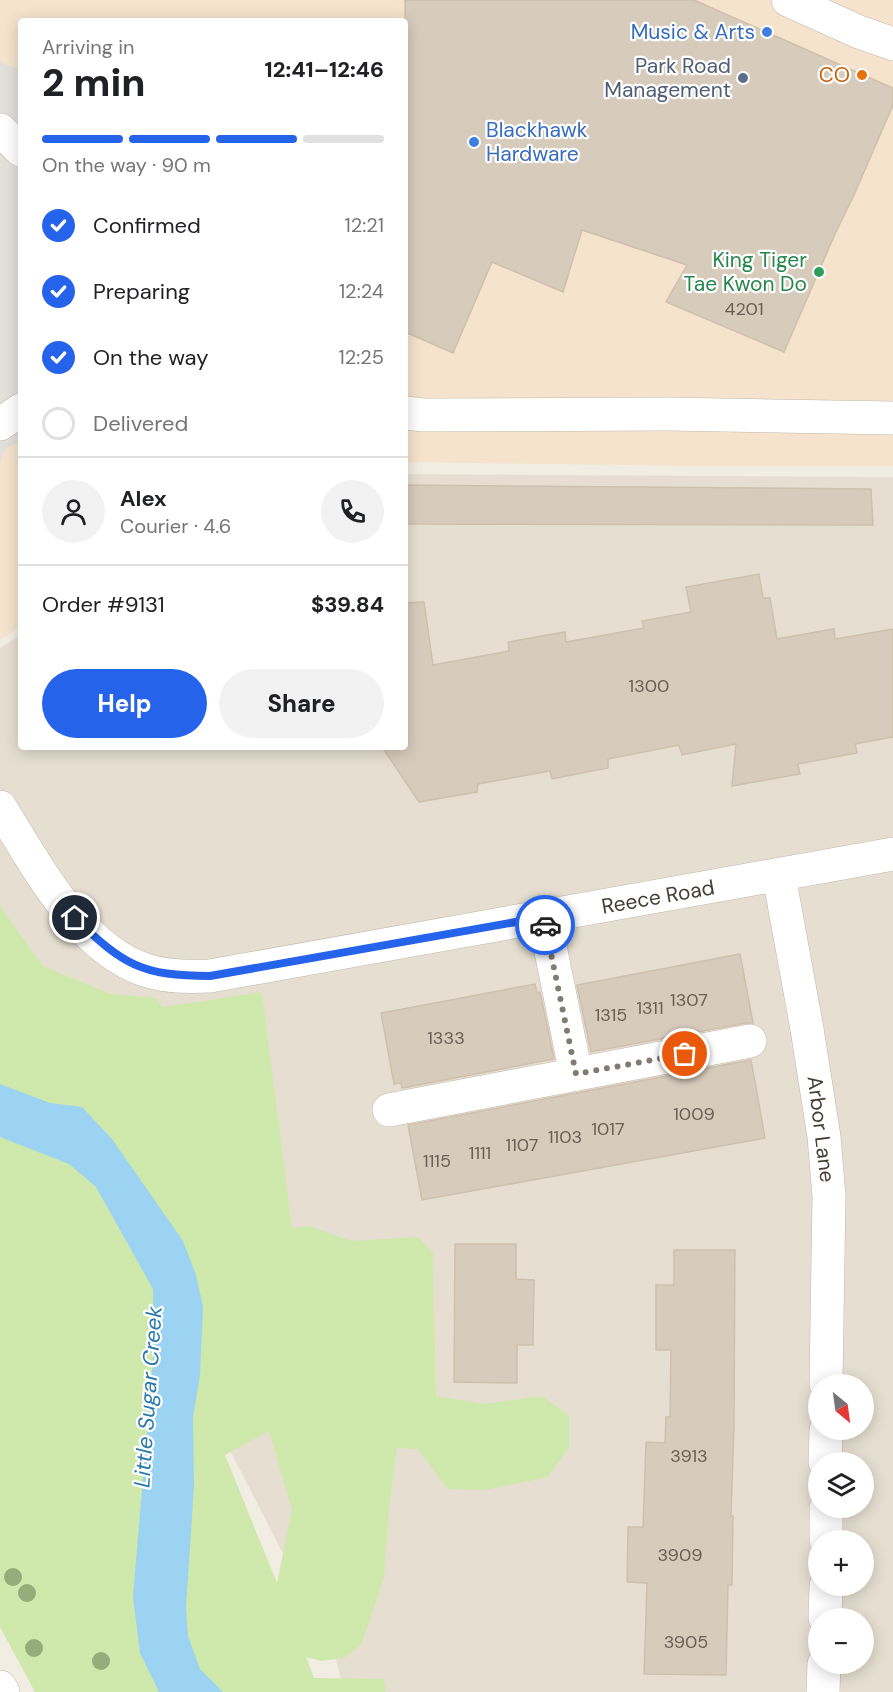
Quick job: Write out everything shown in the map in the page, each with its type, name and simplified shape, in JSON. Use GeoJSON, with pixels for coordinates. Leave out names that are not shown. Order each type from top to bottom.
{"type":"FeatureCollection","features":[{"type":"Feature","properties":{"kind":"street"},"geometry":{"type":"LineString","coordinates":[[788,0],[859,32],[893,44]]}},
{"type":"Feature","properties":{"kind":"street"},"geometry":{"type":"LineString","coordinates":[[0,130],[18,147]]}},
{"type":"Feature","properties":{"kind":"street"},"geometry":{"type":"LineString","coordinates":[[0,424],[18,412]]}},
{"type":"Feature","properties":{"kind":"street"},"geometry":{"type":"LineString","coordinates":[[408,413],[668,414],[893,418]]}},
{"type":"Feature","properties":{"kind":"street","name":"Reece Road"},"geometry":{"type":"LineString","coordinates":[[0,807],[47,881],[75,918],[100,943],[119,958],[145,970],[178,976],[210,976],[893,854]]}},
{"type":"Feature","properties":{"kind":"street","name":"Arbor Lane"},"geometry":{"type":"LineString","coordinates":[[779,876],[824,1137],[829,1196],[826,1374]]}},
{"type":"Feature","properties":{"kind":"street"},"geometry":{"type":"LineString","coordinates":[[544,917],[576,1074]]}},
{"type":"Feature","properties":{"kind":"street"},"geometry":{"type":"LineString","coordinates":[[389,1110],[750,1041]]}},
{"type":"Feature","properties":{"kind":"street"},"geometry":{"type":"LineString","coordinates":[[823,1692],[824,1674]]}},
{"type":"Feature","properties":{"kind":"street"},"geometry":{"type":"LineString","coordinates":[[0,1687],[3,1692]]}},
{"type":"Feature","properties":{"kind":"shaded area"},"geometry":{"type":"Polygon","coordinates":[[[0,0],[893,0],[893,466],[408,462],[408,18],[18,18],[18,628],[0,640],[0,0]]]}},
{"type":"Feature","properties":{"kind":"shaded area"},"geometry":{"type":"Polygon","coordinates":[[[0,62],[18,70],[18,442],[7,448],[0,464],[0,62]]]}},
{"type":"Feature","properties":{"kind":"shaded area"},"geometry":{"type":"Polygon","coordinates":[[[408,474],[893,477],[893,1692],[345,1692],[334,1653],[219,1429],[0,928],[0,648],[18,637],[18,750],[408,750],[408,474]]]}},
{"type":"Feature","properties":{"kind":"green space"},"geometry":{"type":"Polygon","coordinates":[[[0,901],[2,909],[43,966],[111,994],[156,998],[163,1007],[262,992],[292,1228],[309,1226],[352,1241],[418,1237],[433,1253],[436,1396],[484,1404],[542,1396],[569,1416],[569,1448],[548,1477],[484,1490],[448,1489],[418,1449],[397,1448],[384,1578],[361,1645],[344,1658],[321,1661],[306,1657],[314,1678],[383,1679],[386,1692],[35,1692],[0,1627],[0,901]],[[269,1431],[225,1455],[277,1583],[292,1510],[269,1431]]]}},
{"type":"Feature","properties":{"kind":"water"},"geometry":{"type":"Polygon","coordinates":[[[0,1084],[50,1103],[82,1107],[112,1139],[183,1241],[196,1275],[203,1307],[200,1375],[193,1417],[194,1486],[186,1607],[188,1636],[200,1669],[223,1692],[159,1692],[140,1653],[133,1597],[154,1346],[153,1289],[96,1187],[69,1164],[0,1137],[0,1084]]]}},
{"type":"Feature","properties":{"kind":"building"},"geometry":{"type":"Polygon","coordinates":[[[405,0],[694,0],[893,88],[893,105],[784,352],[666,302],[687,265],[582,230],[563,292],[492,262],[453,353],[408,333],[408,18],[405,18],[405,0]]]}},
{"type":"Feature","properties":{"kind":"building"},"geometry":{"type":"Polygon","coordinates":[[[408,485],[871,489],[873,525],[408,524],[408,485]]]}},
{"type":"Feature","properties":{"kind":"building"},"geometry":{"type":"Polygon","coordinates":[[[759,574],[763,598],[770,598],[777,639],[834,629],[835,639],[893,629],[893,737],[855,744],[857,753],[798,764],[800,774],[732,786],[736,744],[682,755],[679,745],[608,759],[608,768],[552,779],[550,771],[478,784],[477,792],[419,802],[384,750],[408,750],[408,603],[424,602],[433,665],[509,651],[508,642],[565,632],[566,642],[644,628],[642,621],[691,612],[686,587],[759,574]]]}},
{"type":"Feature","properties":{"kind":"building"},"geometry":{"type":"Polygon","coordinates":[[[740,954],[753,1023],[591,1052],[577,985],[740,954]]]}},
{"type":"Feature","properties":{"kind":"building"},"geometry":{"type":"Polygon","coordinates":[[[535,984],[537,993],[540,992],[554,1059],[402,1088],[401,1083],[394,1084],[381,1013],[535,984]]]}},
{"type":"Feature","properties":{"kind":"building"},"geometry":{"type":"Polygon","coordinates":[[[751,1060],[765,1138],[422,1200],[408,1125],[751,1060]]]}},
{"type":"Feature","properties":{"kind":"building"},"geometry":{"type":"Polygon","coordinates":[[[455,1244],[516,1244],[516,1279],[534,1280],[533,1345],[517,1345],[517,1383],[454,1382],[455,1244]]]}},
{"type":"Feature","properties":{"kind":"building"},"geometry":{"type":"Polygon","coordinates":[[[674,1250],[735,1250],[732,1585],[728,1585],[726,1675],[644,1674],[647,1583],[627,1582],[628,1527],[643,1527],[646,1442],[665,1443],[666,1417],[670,1417],[671,1350],[656,1350],[656,1285],[674,1285],[674,1250]]]}},
{"type":"Feature","properties":{"kind":"way so far"},"geometry":{"type":"LineString","coordinates":[[545,925],[576,1074],[685,1054]]}},
{"type":"Feature","properties":{"kind":"place","name":"Music & Arts"},"geometry":{"type":"Point","coordinates":[767,32]}},
{"type":"Feature","properties":{"kind":"place","name":"CO"},"geometry":{"type":"Point","coordinates":[862,75]}},
{"type":"Feature","properties":{"kind":"place","name":"Park Road Management"},"geometry":{"type":"Point","coordinates":[743,78]}},
{"type":"Feature","properties":{"kind":"place","name":"Blackhawk Hardware"},"geometry":{"type":"Point","coordinates":[474,142]}},
{"type":"Feature","properties":{"kind":"place","name":"King Tiger Tae Kwon Do"},"geometry":{"type":"Point","coordinates":[819,272]}},
{"type":"Feature","properties":{"kind":"route"},"geometry":{"type":"LineString","coordinates":[[75,918],[119,958],[145,970],[178,976],[210,976],[544,917],[545,925]]}},
{"type":"Feature","properties":{"kind":"water label","name":"Little Sugar Creek"},"geometry":{"type":"Point","coordinates":[148,1397]}}]}
